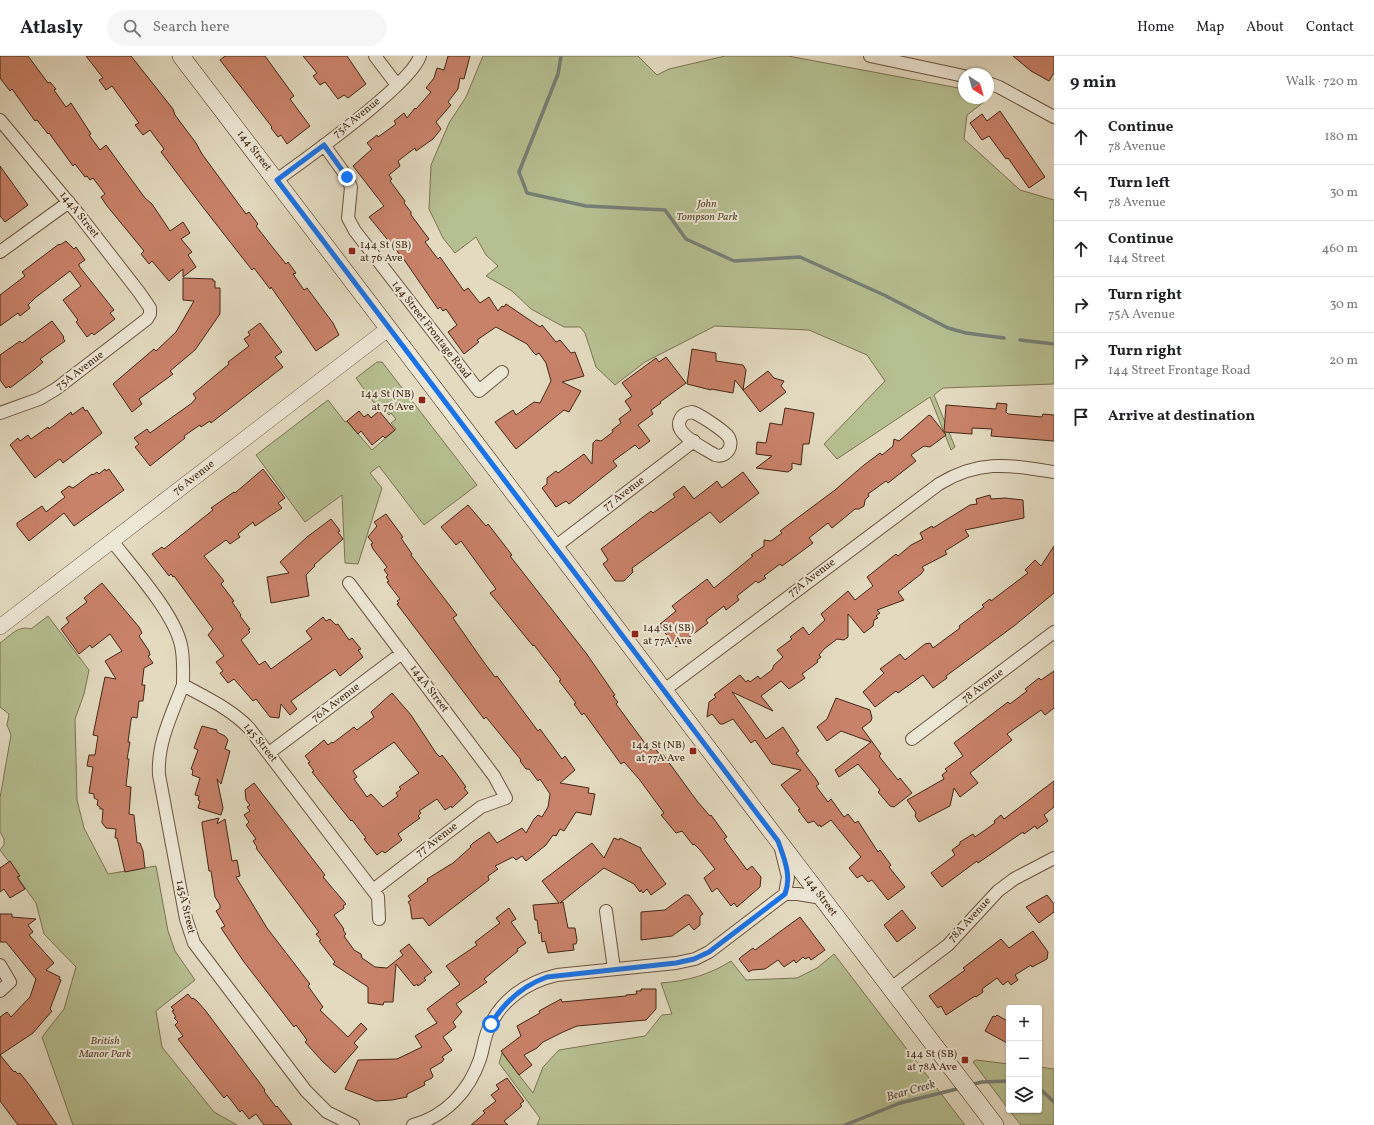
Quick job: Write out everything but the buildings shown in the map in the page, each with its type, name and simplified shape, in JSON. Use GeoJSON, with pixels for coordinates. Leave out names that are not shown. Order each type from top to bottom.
{"type":"FeatureCollection","features":[{"type":"Feature","properties":{"kind":"main road","name":"144 Street"},"geometry":{"type":"LineString","coordinates":[[181,56],[277,180],[663,691],[995,1125]]}},
{"type":"Feature","properties":{"kind":"street"},"geometry":{"type":"LineString","coordinates":[[375,56],[397,85]]}},
{"type":"Feature","properties":{"kind":"street","name":"75A Avenue"},"geometry":{"type":"LineString","coordinates":[[277,180],[324,145],[397,85],[410,72],[420,56]]}},
{"type":"Feature","properties":{"kind":"street"},"geometry":{"type":"LineString","coordinates":[[870,56],[926,61],[958,74]]}},
{"type":"Feature","properties":{"kind":"street"},"geometry":{"type":"LineString","coordinates":[[994,85],[1054,117]]}},
{"type":"Feature","properties":{"kind":"street","name":"144A Street"},"geometry":{"type":"LineString","coordinates":[[0,120],[69,202],[139,292],[150,308],[150,314]]}},
{"type":"Feature","properties":{"kind":"street","name":"144 Street Frontage Road"},"geometry":{"type":"LineString","coordinates":[[324,145],[351,187],[348,218],[355,231],[478,390],[502,372]]}},
{"type":"Feature","properties":{"kind":"street"},"geometry":{"type":"LineString","coordinates":[[0,252],[69,202]]}},
{"type":"Feature","properties":{"kind":"street","name":"75A Avenue"},"geometry":{"type":"LineString","coordinates":[[0,413],[39,400],[56,389],[147,319],[150,314]]}},
{"type":"Feature","properties":{"kind":"street","name":"76 Avenue"},"geometry":{"type":"LineString","coordinates":[[0,627],[389,328]]}},
{"type":"Feature","properties":{"kind":"street","name":"77 Avenue"},"geometry":{"type":"LineString","coordinates":[[555,547],[694,441]]}},
{"type":"Feature","properties":{"kind":"street","name":"77A Avenue"},"geometry":{"type":"LineString","coordinates":[[663,691],[939,484],[964,471],[981,466],[999,465],[1054,472]]}},
{"type":"Feature","properties":{"kind":"street"},"geometry":{"type":"LineString","coordinates":[[112,541],[167,614],[176,629],[183,654],[183,685]]}},
{"type":"Feature","properties":{"kind":"street","name":"144A Street"},"geometry":{"type":"LineString","coordinates":[[349,583],[494,776],[506,798]]}},
{"type":"Feature","properties":{"kind":"street","name":"78 Avenue"},"geometry":{"type":"LineString","coordinates":[[912,739],[1054,632]]}},
{"type":"Feature","properties":{"kind":"street","name":"76A Avenue"},"geometry":{"type":"LineString","coordinates":[[269,753],[402,653]]}},
{"type":"Feature","properties":{"kind":"street","name":"145 Street"},"geometry":{"type":"LineString","coordinates":[[183,685],[242,720],[269,753],[378,897],[379,919]]}},
{"type":"Feature","properties":{"kind":"street","name":"145A Street"},"geometry":{"type":"LineString","coordinates":[[183,685],[162,742],[158,762],[159,775],[188,927],[200,951],[306,1091],[327,1112],[353,1125]]}},
{"type":"Feature","properties":{"kind":"street","name":"77 Avenue"},"geometry":{"type":"LineString","coordinates":[[373,890],[481,807],[506,798]]}},
{"type":"Feature","properties":{"kind":"street"},"geometry":{"type":"LineString","coordinates":[[778,841],[788,877],[785,894]]}},
{"type":"Feature","properties":{"kind":"street","name":"78A Avenue"},"geometry":{"type":"LineString","coordinates":[[890,988],[956,937],[998,891],[1014,879],[1054,858]]}},
{"type":"Feature","properties":{"kind":"street"},"geometry":{"type":"LineString","coordinates":[[413,1125],[434,1116],[460,1096],[469,1084],[476,1070],[491,1024],[501,1008],[513,995],[530,984],[547,977],[676,963],[700,957],[785,894],[798,894],[822,898]]}},
{"type":"Feature","properties":{"kind":"street"},"geometry":{"type":"LineString","coordinates":[[606,911],[614,969]]}},
{"type":"Feature","properties":{"kind":"street"},"geometry":{"type":"LineString","coordinates":[[0,965],[10,982],[0,991]]}},
{"type":"Feature","properties":{"kind":"green space","name":"John Tompson Park"},"geometry":{"type":"Polygon","coordinates":[[[483,56],[638,56],[657,75],[669,69],[725,56],[788,56],[958,88],[958,104],[981,104],[967,115],[964,139],[1020,190],[1054,200],[1054,384],[943,388],[934,395],[955,447],[951,450],[930,397],[837,459],[824,444],[885,381],[867,355],[809,330],[715,326],[645,362],[615,385],[596,367],[585,333],[580,327],[564,327],[531,309],[512,291],[486,276],[498,266],[486,255],[476,237],[455,253],[443,238],[429,209],[431,165],[449,123],[466,97],[483,56]]]}},
{"type":"Feature","properties":{"kind":"green space"},"geometry":{"type":"Polygon","coordinates":[[[377,362],[382,362],[477,485],[424,525],[379,466],[370,473],[382,488],[358,564],[345,563],[342,495],[305,522],[256,455],[328,400],[345,422],[347,421],[372,450],[396,429],[391,423],[396,419],[391,413],[389,415],[384,409],[380,411],[356,378],[377,362]]]}},
{"type":"Feature","properties":{"kind":"green space","name":"British Manor Park"},"geometry":{"type":"Polygon","coordinates":[[[48,616],[89,670],[84,694],[75,719],[77,800],[84,828],[108,874],[156,866],[168,931],[175,951],[195,980],[156,1011],[162,1047],[214,1112],[237,1125],[73,1125],[42,1037],[64,1009],[76,967],[44,934],[36,903],[18,878],[16,871],[0,850],[4,845],[4,839],[0,832],[0,798],[11,735],[7,725],[9,714],[0,707],[0,643],[18,630],[26,628],[31,629],[48,616]]]}},
{"type":"Feature","properties":{"kind":"green space"},"geometry":{"type":"Polygon","coordinates":[[[834,954],[965,1125],[537,1125],[540,1118],[499,1063],[502,1053],[533,1093],[543,1067],[559,1050],[645,1036],[662,1015],[672,1014],[661,983],[680,981],[706,974],[731,961],[746,980],[797,978],[817,968],[834,954]]]}},
{"type":"Feature","properties":{"kind":"green space"},"geometry":{"type":"Polygon","coordinates":[[[976,1060],[1006,1064],[1006,1106],[973,1062],[976,1060]]]}},
{"type":"Feature","properties":{"kind":"green space"},"geometry":{"type":"Polygon","coordinates":[[[1042,1067],[1054,1069],[1054,1125],[1021,1125],[1011,1113],[1042,1113],[1042,1067]]]}},
{"type":"Feature","properties":{"kind":"waterway"},"geometry":{"type":"LineString","coordinates":[[561,56],[558,74],[519,172],[527,193],[586,206],[665,210],[686,239],[734,261],[800,257],[884,295],[948,328],[966,333],[1004,338]]}},
{"type":"Feature","properties":{"kind":"waterway"},"geometry":{"type":"LineString","coordinates":[[1020,340],[1054,344]]}},
{"type":"Feature","properties":{"kind":"waterway","name":"Bear Creek"},"geometry":{"type":"LineString","coordinates":[[970,1085],[982,1082],[1006,1081]]}},
{"type":"Feature","properties":{"kind":"waterway","name":"Bear Creek"},"geometry":{"type":"LineString","coordinates":[[845,1125],[900,1103],[961,1088]]}},
{"type":"Feature","properties":{"kind":"waterway","name":"Bear Creek"},"geometry":{"type":"LineString","coordinates":[[1042,1091],[1054,1102]]}},
{"type":"Feature","properties":{"kind":"place","name":"144 St (SB) at 76 Ave"},"geometry":{"type":"Point","coordinates":[352,251]}},
{"type":"Feature","properties":{"kind":"place","name":"144 St (NB) at 76 Ave"},"geometry":{"type":"Point","coordinates":[422,400]}},
{"type":"Feature","properties":{"kind":"place","name":"144 St (SB) at 77A Ave"},"geometry":{"type":"Point","coordinates":[635,634]}},
{"type":"Feature","properties":{"kind":"place","name":"144 St (NB) at 77A Ave"},"geometry":{"type":"Point","coordinates":[693,751]}},
{"type":"Feature","properties":{"kind":"place","name":"144 St (SB) at 78A Ave"},"geometry":{"type":"Point","coordinates":[965,1060]}},
{"type":"Feature","properties":{"kind":"route"},"geometry":{"type":"LineString","coordinates":[[347,177],[324,145],[277,180],[778,841],[787,867],[788,884],[785,894],[709,952],[700,957],[689,961],[676,963],[547,977],[530,984],[513,995],[501,1008],[491,1024]]}}]}
